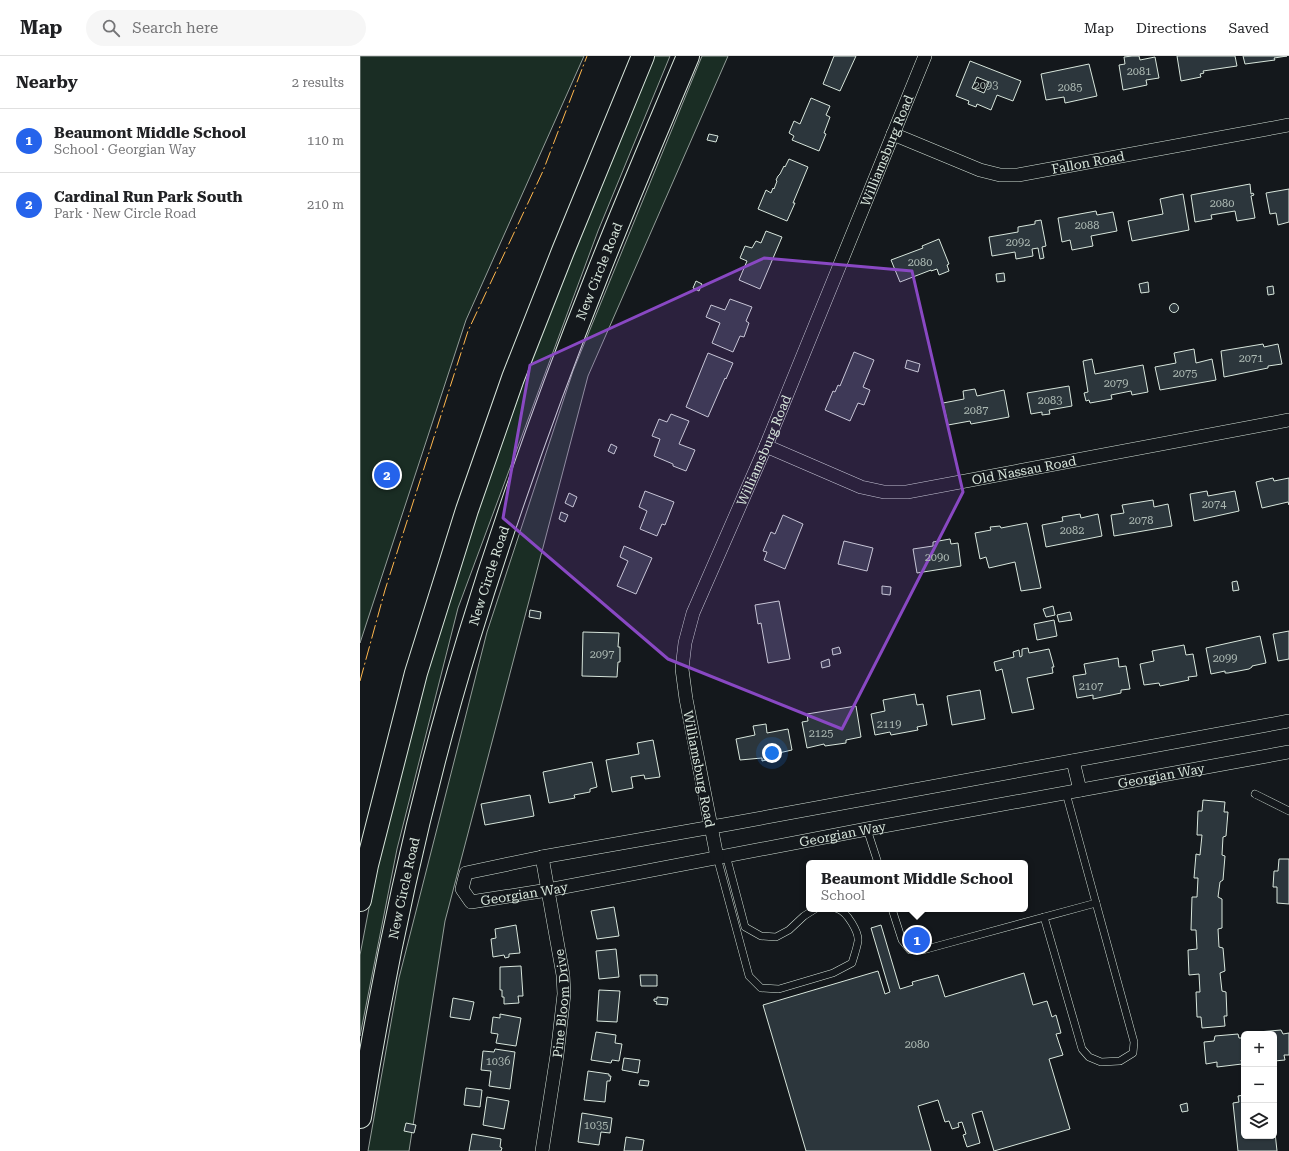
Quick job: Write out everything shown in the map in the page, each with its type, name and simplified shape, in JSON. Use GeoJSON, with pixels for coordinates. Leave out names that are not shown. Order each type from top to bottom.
{"type":"FeatureCollection","features":[{"type":"Feature","properties":{"kind":"highway"},"geometry":{"type":"LineString","coordinates":[[360,900],[369,857],[416,672],[467,510],[513,378],[643,56]]}},
{"type":"Feature","properties":{"kind":"highway","name":"New Circle Road"},"geometry":{"type":"LineString","coordinates":[[360,1117],[372,1043],[418,826],[469,638],[508,516],[550,397],[596,278],[688,56]]}},
{"type":"Feature","properties":{"kind":"street","name":"Williamsburg Road"},"geometry":{"type":"LineString","coordinates":[[721,856],[710,828],[686,699],[682,669],[685,642],[693,613],[766,446],[925,56]]}},
{"type":"Feature","properties":{"kind":"street","name":"Fallon Road"},"geometry":{"type":"LineString","coordinates":[[894,134],[980,170],[1000,175],[1018,175],[1289,125]]}},
{"type":"Feature","properties":{"kind":"street","name":"Old Nassau Road"},"geometry":{"type":"LineString","coordinates":[[766,446],[861,487],[884,492],[907,492],[1289,420]]}},
{"type":"Feature","properties":{"kind":"street","name":"Georgian Way"},"geometry":{"type":"LineString","coordinates":[[1289,721],[710,828],[542,857],[466,873],[462,889],[471,902],[548,890],[721,856],[1289,752]]}},
{"type":"Feature","properties":{"kind":"street"},"geometry":{"type":"LineString","coordinates":[[1073,761],[1080,790]]}},
{"type":"Feature","properties":{"kind":"street","name":"Pine Bloom Drive"},"geometry":{"type":"LineString","coordinates":[[542,857],[563,975],[564,994],[557,1055],[542,1151]]}},
{"type":"Feature","properties":{"kind":"lane"},"geometry":{"type":"LineString","coordinates":[[1044,917],[1082,1049],[1089,1057],[1101,1062],[1120,1061],[1133,1053],[1134,1042],[1066,793]]}},
{"type":"Feature","properties":{"kind":"lane"},"geometry":{"type":"LineString","coordinates":[[1255,794],[1289,811]]}},
{"type":"Feature","properties":{"kind":"lane"},"geometry":{"type":"LineString","coordinates":[[867,829],[877,860]]}},
{"type":"Feature","properties":{"kind":"lane"},"geometry":{"type":"LineString","coordinates":[[721,856],[745,927],[761,936],[776,937],[789,930],[810,912]]}},
{"type":"Feature","properties":{"kind":"lane"},"geometry":{"type":"LineString","coordinates":[[721,856],[749,976],[760,988],[779,989],[833,973],[852,963],[859,939],[850,918],[844,912]]}},
{"type":"Feature","properties":{"kind":"lane"},"geometry":{"type":"LineString","coordinates":[[893,912],[902,940],[910,950],[923,950],[1096,904]]}},
{"type":"Feature","properties":{"kind":"highlighted area"},"geometry":{"type":"Polygon","coordinates":[[[764,258],[912,271],[963,492],[842,729],[668,659],[503,518],[530,365],[764,258]]]}},
{"type":"Feature","properties":{"kind":"green space"},"geometry":{"type":"Polygon","coordinates":[[[360,56],[584,56],[466,320],[360,643],[360,56]]]}},
{"type":"Feature","properties":{"kind":"green space"},"geometry":{"type":"Polygon","coordinates":[[[652,56],[670,56],[598,231],[458,608],[397,849],[360,1036],[360,955],[383,835],[445,604],[547,315],[652,56]]]}},
{"type":"Feature","properties":{"kind":"green space"},"geometry":{"type":"Polygon","coordinates":[[[702,56],[728,56],[588,376],[445,921],[409,1151],[368,1151],[399,978],[487,632],[573,371],[702,56]]]}},
{"type":"Feature","properties":{"kind":"building"},"geometry":{"type":"Polygon","coordinates":[[[834,56],[856,56],[840,91],[823,84],[834,56]]]}},
{"type":"Feature","properties":{"kind":"building"},"geometry":{"type":"Polygon","coordinates":[[[1139,56],[1140,60],[1155,57],[1159,78],[1146,80],[1147,85],[1123,90],[1119,65],[1125,64],[1124,57],[1139,56]]]}},
{"type":"Feature","properties":{"kind":"building"},"geometry":{"type":"Polygon","coordinates":[[[1177,56],[1235,56],[1237,66],[1203,71],[1204,73],[1200,74],[1201,77],[1181,81],[1177,56]]]}},
{"type":"Feature","properties":{"kind":"building"},"geometry":{"type":"Polygon","coordinates":[[[1243,56],[1287,56],[1274,58],[1275,60],[1245,64],[1243,56]]]}},
{"type":"Feature","properties":{"kind":"building"},"geometry":{"type":"Polygon","coordinates":[[[970,61],[1021,81],[1013,101],[997,95],[991,110],[977,104],[976,107],[968,104],[969,101],[956,96],[970,61]],[[977,77],[972,88],[984,93],[989,82],[977,77]]]}},
{"type":"Feature","properties":{"kind":"building"},"geometry":{"type":"Polygon","coordinates":[[[1089,64],[1097,96],[1065,103],[1064,97],[1046,100],[1041,74],[1089,64]]]}},
{"type":"Feature","properties":{"kind":"building"},"geometry":{"type":"Polygon","coordinates":[[[811,98],[830,106],[826,115],[830,117],[824,133],[826,134],[819,151],[792,140],[794,136],[789,133],[794,121],[800,124],[811,98]]]}},
{"type":"Feature","properties":{"kind":"building"},"geometry":{"type":"Polygon","coordinates":[[[709,134],[718,136],[716,142],[707,140],[709,134]]]}},
{"type":"Feature","properties":{"kind":"building"},"geometry":{"type":"Polygon","coordinates":[[[789,159],[808,167],[787,221],[758,209],[766,190],[771,193],[773,188],[774,189],[778,176],[789,159]]]}},
{"type":"Feature","properties":{"kind":"building"},"geometry":{"type":"Polygon","coordinates":[[[1250,184],[1251,194],[1253,193],[1254,195],[1251,196],[1255,218],[1237,221],[1235,211],[1211,215],[1212,219],[1195,222],[1191,195],[1250,184]]]}},
{"type":"Feature","properties":{"kind":"building"},"geometry":{"type":"Polygon","coordinates":[[[1289,189],[1289,222],[1278,225],[1276,213],[1270,214],[1266,193],[1289,189]]]}},
{"type":"Feature","properties":{"kind":"building"},"geometry":{"type":"Polygon","coordinates":[[[1183,194],[1189,230],[1132,241],[1128,221],[1163,214],[1160,199],[1183,194]]]}},
{"type":"Feature","properties":{"kind":"building"},"geometry":{"type":"Polygon","coordinates":[[[1096,211],[1097,215],[1113,212],[1117,231],[1091,236],[1093,246],[1072,250],[1070,240],[1062,242],[1058,218],[1096,211]]]}},
{"type":"Feature","properties":{"kind":"building"},"geometry":{"type":"Polygon","coordinates":[[[1041,220],[1046,246],[1042,247],[1044,258],[1040,259],[1038,248],[1032,249],[1033,256],[1016,259],[1015,252],[992,256],[989,237],[1018,232],[1018,227],[1035,224],[1035,221],[1041,220]]]}},
{"type":"Feature","properties":{"kind":"building"},"geometry":{"type":"Polygon","coordinates":[[[766,231],[782,237],[760,289],[739,280],[747,261],[740,258],[745,246],[752,248],[756,241],[761,243],[766,231]]]}},
{"type":"Feature","properties":{"kind":"building"},"geometry":{"type":"Polygon","coordinates":[[[939,239],[949,264],[947,265],[949,271],[939,275],[937,269],[931,270],[900,282],[891,260],[923,248],[922,246],[939,239]]]}},
{"type":"Feature","properties":{"kind":"building"},"geometry":{"type":"Polygon","coordinates":[[[1004,273],[1005,281],[997,282],[996,274],[1004,273]]]}},
{"type":"Feature","properties":{"kind":"building"},"geometry":{"type":"Polygon","coordinates":[[[696,281],[702,284],[699,291],[693,288],[696,281]]]}},
{"type":"Feature","properties":{"kind":"building"},"geometry":{"type":"Polygon","coordinates":[[[1148,282],[1149,292],[1141,293],[1139,284],[1148,282]]]}},
{"type":"Feature","properties":{"kind":"building"},"geometry":{"type":"Polygon","coordinates":[[[1273,286],[1274,294],[1268,295],[1267,287],[1273,286]]]}},
{"type":"Feature","properties":{"kind":"building"},"geometry":{"type":"Polygon","coordinates":[[[730,299],[752,307],[746,321],[749,323],[744,337],[740,336],[733,352],[712,343],[720,323],[706,317],[711,305],[725,310],[730,299]]]}},
{"type":"Feature","properties":{"kind":"building"},"geometry":{"type":"Polygon","coordinates":[[[1172,304],[1176,304],[1178,308],[1176,312],[1172,312],[1170,310],[1170,306],[1172,304]]]}},
{"type":"Feature","properties":{"kind":"building"},"geometry":{"type":"Polygon","coordinates":[[[1263,344],[1264,347],[1278,344],[1282,364],[1224,377],[1221,351],[1263,344]]]}},
{"type":"Feature","properties":{"kind":"building"},"geometry":{"type":"Polygon","coordinates":[[[1194,349],[1196,363],[1212,359],[1216,380],[1160,390],[1155,367],[1176,363],[1174,353],[1194,349]]]}},
{"type":"Feature","properties":{"kind":"building"},"geometry":{"type":"Polygon","coordinates":[[[854,352],[874,360],[863,387],[870,390],[864,405],[858,403],[850,421],[825,410],[833,391],[835,392],[838,385],[840,386],[854,352]]]}},
{"type":"Feature","properties":{"kind":"building"},"geometry":{"type":"Polygon","coordinates":[[[708,353],[733,363],[708,417],[686,407],[708,353]]]}},
{"type":"Feature","properties":{"kind":"building"},"geometry":{"type":"Polygon","coordinates":[[[1092,359],[1095,374],[1143,365],[1148,392],[1132,395],[1131,391],[1111,395],[1112,399],[1090,403],[1089,400],[1086,401],[1084,393],[1088,392],[1083,361],[1092,359]]]}},
{"type":"Feature","properties":{"kind":"building"},"geometry":{"type":"Polygon","coordinates":[[[907,360],[920,364],[918,372],[905,368],[907,360]]]}},
{"type":"Feature","properties":{"kind":"building"},"geometry":{"type":"Polygon","coordinates":[[[1069,386],[1072,406],[1049,410],[1050,414],[1042,415],[1042,412],[1031,414],[1027,393],[1069,386]]]}},
{"type":"Feature","properties":{"kind":"building"},"geometry":{"type":"Polygon","coordinates":[[[975,389],[977,396],[1004,390],[1009,417],[971,424],[970,421],[948,425],[943,403],[964,399],[963,391],[975,389]]]}},
{"type":"Feature","properties":{"kind":"building"},"geometry":{"type":"Polygon","coordinates":[[[671,414],[689,421],[679,444],[695,450],[686,471],[654,456],[660,439],[652,436],[659,419],[667,422],[671,414]]]}},
{"type":"Feature","properties":{"kind":"building"},"geometry":{"type":"Polygon","coordinates":[[[611,444],[617,447],[614,454],[608,451],[611,444]]]}},
{"type":"Feature","properties":{"kind":"building"},"geometry":{"type":"Polygon","coordinates":[[[1273,478],[1274,481],[1289,478],[1289,505],[1288,502],[1262,508],[1256,482],[1273,478]]]}},
{"type":"Feature","properties":{"kind":"building"},"geometry":{"type":"Polygon","coordinates":[[[645,491],[674,502],[665,525],[662,524],[657,536],[640,529],[647,511],[639,507],[645,491]]]}},
{"type":"Feature","properties":{"kind":"building"},"geometry":{"type":"Polygon","coordinates":[[[1207,491],[1208,496],[1235,491],[1239,511],[1194,521],[1190,494],[1207,491]]]}},
{"type":"Feature","properties":{"kind":"building"},"geometry":{"type":"Polygon","coordinates":[[[569,493],[577,497],[573,507],[565,503],[569,493]]]}},
{"type":"Feature","properties":{"kind":"building"},"geometry":{"type":"Polygon","coordinates":[[[1153,500],[1154,507],[1168,504],[1172,526],[1114,536],[1111,515],[1124,513],[1122,505],[1153,500]]]}},
{"type":"Feature","properties":{"kind":"building"},"geometry":{"type":"Polygon","coordinates":[[[561,512],[568,515],[565,522],[559,519],[561,512]]]}},
{"type":"Feature","properties":{"kind":"building"},"geometry":{"type":"Polygon","coordinates":[[[1080,514],[1081,518],[1098,514],[1102,536],[1046,547],[1042,525],[1063,521],[1062,517],[1080,514]]]}},
{"type":"Feature","properties":{"kind":"building"},"geometry":{"type":"Polygon","coordinates":[[[783,515],[803,524],[785,569],[764,560],[767,552],[763,551],[771,532],[775,534],[783,515]]]}},
{"type":"Feature","properties":{"kind":"building"},"geometry":{"type":"Polygon","coordinates":[[[1027,523],[1041,588],[1021,591],[1015,562],[989,568],[986,557],[980,559],[975,533],[991,530],[990,527],[1000,526],[1001,528],[1027,523]]]}},
{"type":"Feature","properties":{"kind":"building"},"geometry":{"type":"Polygon","coordinates":[[[950,539],[951,544],[958,543],[961,566],[917,573],[913,549],[933,546],[933,542],[950,539]]]}},
{"type":"Feature","properties":{"kind":"building"},"geometry":{"type":"Polygon","coordinates":[[[844,541],[873,548],[867,571],[838,564],[844,541]]]}},
{"type":"Feature","properties":{"kind":"building"},"geometry":{"type":"Polygon","coordinates":[[[624,546],[652,558],[636,594],[617,586],[628,561],[620,557],[624,546]]]}},
{"type":"Feature","properties":{"kind":"building"},"geometry":{"type":"Polygon","coordinates":[[[1237,581],[1239,590],[1233,591],[1232,582],[1237,581]]]}},
{"type":"Feature","properties":{"kind":"building"},"geometry":{"type":"Polygon","coordinates":[[[882,586],[891,587],[890,595],[882,594],[882,586]]]}},
{"type":"Feature","properties":{"kind":"building"},"geometry":{"type":"Polygon","coordinates":[[[779,601],[790,659],[768,663],[761,623],[758,624],[755,605],[779,601]]]}},
{"type":"Feature","properties":{"kind":"building"},"geometry":{"type":"Polygon","coordinates":[[[1053,606],[1055,615],[1046,617],[1043,609],[1053,606]]]}},
{"type":"Feature","properties":{"kind":"building"},"geometry":{"type":"Polygon","coordinates":[[[530,610],[541,612],[540,619],[529,617],[530,610]]]}},
{"type":"Feature","properties":{"kind":"building"},"geometry":{"type":"Polygon","coordinates":[[[1070,612],[1072,620],[1059,622],[1057,615],[1070,612]]]}},
{"type":"Feature","properties":{"kind":"building"},"geometry":{"type":"Polygon","coordinates":[[[1054,620],[1057,636],[1037,640],[1034,624],[1054,620]]]}},
{"type":"Feature","properties":{"kind":"building"},"geometry":{"type":"Polygon","coordinates":[[[1289,631],[1289,659],[1278,661],[1273,634],[1289,631]]]}},
{"type":"Feature","properties":{"kind":"building"},"geometry":{"type":"Polygon","coordinates":[[[583,632],[619,633],[618,647],[620,647],[620,662],[618,662],[617,677],[582,676],[583,632]]]}},
{"type":"Feature","properties":{"kind":"building"},"geometry":{"type":"Polygon","coordinates":[[[1260,636],[1266,663],[1252,666],[1249,669],[1228,673],[1225,673],[1225,671],[1211,674],[1206,648],[1260,636]]]}},
{"type":"Feature","properties":{"kind":"building"},"geometry":{"type":"Polygon","coordinates":[[[1184,645],[1186,655],[1193,654],[1197,676],[1188,677],[1189,680],[1160,686],[1159,683],[1144,685],[1140,664],[1154,661],[1152,651],[1184,645]]]}},
{"type":"Feature","properties":{"kind":"building"},"geometry":{"type":"Polygon","coordinates":[[[839,647],[841,653],[833,655],[832,649],[839,647]]]}},
{"type":"Feature","properties":{"kind":"building"},"geometry":{"type":"Polygon","coordinates":[[[1028,648],[1029,653],[1049,649],[1054,667],[1052,667],[1053,673],[1027,678],[1034,709],[1012,713],[1002,669],[996,671],[994,662],[1014,657],[1013,652],[1019,650],[1020,657],[1022,656],[1022,649],[1028,648]]]}},
{"type":"Feature","properties":{"kind":"building"},"geometry":{"type":"Polygon","coordinates":[[[1118,658],[1119,667],[1126,666],[1130,689],[1121,690],[1121,693],[1093,699],[1093,695],[1077,698],[1073,676],[1086,674],[1084,664],[1118,658]]]}},
{"type":"Feature","properties":{"kind":"building"},"geometry":{"type":"Polygon","coordinates":[[[829,659],[830,666],[822,668],[821,662],[829,659]]]}},
{"type":"Feature","properties":{"kind":"building"},"geometry":{"type":"Polygon","coordinates":[[[980,690],[985,719],[952,725],[947,696],[980,690]]]}},
{"type":"Feature","properties":{"kind":"building"},"geometry":{"type":"Polygon","coordinates":[[[915,694],[917,705],[923,704],[927,725],[917,727],[918,730],[891,735],[890,732],[875,735],[871,714],[885,711],[883,700],[915,694]]]}},
{"type":"Feature","properties":{"kind":"building"},"geometry":{"type":"Polygon","coordinates":[[[856,706],[861,737],[846,740],[846,743],[825,746],[824,744],[807,748],[802,722],[808,721],[807,714],[856,706]]]}},
{"type":"Feature","properties":{"kind":"building"},"geometry":{"type":"Polygon","coordinates":[[[766,724],[767,733],[788,729],[792,750],[770,755],[770,759],[762,761],[762,758],[740,760],[736,739],[755,735],[753,726],[766,724]]]}},
{"type":"Feature","properties":{"kind":"building"},"geometry":{"type":"Polygon","coordinates":[[[653,740],[660,777],[645,779],[644,775],[631,777],[633,788],[612,792],[606,760],[639,754],[637,743],[653,740]]]}},
{"type":"Feature","properties":{"kind":"building"},"geometry":{"type":"Polygon","coordinates":[[[592,762],[597,787],[590,789],[590,792],[574,795],[575,798],[549,803],[543,772],[592,762]]]}},
{"type":"Feature","properties":{"kind":"building"},"geometry":{"type":"Polygon","coordinates":[[[530,795],[534,816],[485,825],[481,804],[530,795]]]}},
{"type":"Feature","properties":{"kind":"building"},"geometry":{"type":"Polygon","coordinates":[[[1203,800],[1225,802],[1224,812],[1228,812],[1226,836],[1223,837],[1222,855],[1225,856],[1223,880],[1220,882],[1218,897],[1222,899],[1222,928],[1218,929],[1219,947],[1223,948],[1225,971],[1220,973],[1222,991],[1226,992],[1227,1016],[1224,1016],[1225,1026],[1202,1028],[1201,1017],[1197,1017],[1196,992],[1200,992],[1199,974],[1189,975],[1188,950],[1197,949],[1196,930],[1191,930],[1192,897],[1197,897],[1198,878],[1194,878],[1196,854],[1200,855],[1202,835],[1197,835],[1198,811],[1202,811],[1203,800]]]}},
{"type":"Feature","properties":{"kind":"building"},"geometry":{"type":"Polygon","coordinates":[[[1279,859],[1289,859],[1289,904],[1277,903],[1277,887],[1273,887],[1274,871],[1278,871],[1279,859]]]}},
{"type":"Feature","properties":{"kind":"building"},"geometry":{"type":"Polygon","coordinates":[[[614,907],[619,936],[597,939],[591,911],[614,907]]]}},
{"type":"Feature","properties":{"kind":"building"},"geometry":{"type":"Polygon","coordinates":[[[516,925],[520,953],[509,954],[509,957],[505,958],[504,955],[493,957],[491,939],[496,938],[495,929],[516,925]]]}},
{"type":"Feature","properties":{"kind":"building"},"geometry":{"type":"Polygon","coordinates":[[[881,925],[900,989],[913,985],[912,982],[938,975],[945,997],[1024,973],[1033,1005],[1047,1001],[1052,1017],[1056,1015],[1061,1033],[1056,1034],[1063,1055],[1049,1059],[1070,1129],[994,1151],[982,1111],[972,1114],[980,1143],[967,1147],[963,1135],[966,1134],[962,1122],[958,1123],[959,1127],[952,1129],[949,1121],[945,1122],[938,1100],[918,1106],[931,1151],[806,1151],[763,1005],[878,971],[885,994],[890,992],[871,928],[881,925]]]}},
{"type":"Feature","properties":{"kind":"building"},"geometry":{"type":"Polygon","coordinates":[[[616,949],[619,977],[599,979],[596,951],[616,949]]]}},
{"type":"Feature","properties":{"kind":"building"},"geometry":{"type":"Polygon","coordinates":[[[521,966],[523,996],[518,996],[519,1003],[504,1004],[502,990],[500,990],[500,967],[521,966]]]}},
{"type":"Feature","properties":{"kind":"building"},"geometry":{"type":"Polygon","coordinates":[[[640,975],[657,975],[657,986],[641,986],[640,975]]]}},
{"type":"Feature","properties":{"kind":"building"},"geometry":{"type":"Polygon","coordinates":[[[599,990],[620,991],[617,1022],[597,1021],[599,990]]]}},
{"type":"Feature","properties":{"kind":"building"},"geometry":{"type":"Polygon","coordinates":[[[657,997],[668,998],[667,1005],[656,1004],[657,1002],[654,1001],[654,999],[657,999],[657,997]]]}},
{"type":"Feature","properties":{"kind":"building"},"geometry":{"type":"Polygon","coordinates":[[[453,998],[474,1002],[470,1020],[450,1017],[453,998]]]}},
{"type":"Feature","properties":{"kind":"building"},"geometry":{"type":"Polygon","coordinates":[[[500,1014],[521,1018],[516,1046],[496,1043],[498,1034],[491,1033],[493,1017],[500,1018],[500,1014]]]}},
{"type":"Feature","properties":{"kind":"building"},"geometry":{"type":"Polygon","coordinates":[[[1281,1030],[1283,1034],[1289,1033],[1289,1055],[1284,1055],[1285,1060],[1277,1061],[1277,1031],[1270,1031],[1281,1030]]]}},
{"type":"Feature","properties":{"kind":"building"},"geometry":{"type":"Polygon","coordinates":[[[596,1032],[616,1035],[615,1043],[622,1044],[619,1061],[612,1060],[611,1063],[591,1060],[596,1032]]]}},
{"type":"Feature","properties":{"kind":"building"},"geometry":{"type":"Polygon","coordinates":[[[1238,1034],[1239,1038],[1241,1038],[1241,1064],[1217,1067],[1217,1062],[1206,1064],[1204,1042],[1214,1041],[1215,1036],[1238,1034]]]}},
{"type":"Feature","properties":{"kind":"building"},"geometry":{"type":"Polygon","coordinates":[[[495,1049],[515,1052],[510,1089],[489,1086],[491,1071],[481,1070],[483,1051],[494,1052],[495,1049]]]}},
{"type":"Feature","properties":{"kind":"building"},"geometry":{"type":"Polygon","coordinates":[[[624,1058],[640,1060],[638,1073],[622,1070],[624,1058]]]}},
{"type":"Feature","properties":{"kind":"building"},"geometry":{"type":"Polygon","coordinates":[[[588,1071],[609,1074],[609,1076],[611,1076],[610,1081],[607,1081],[605,1102],[584,1100],[588,1071]]]}},
{"type":"Feature","properties":{"kind":"building"},"geometry":{"type":"Polygon","coordinates":[[[640,1080],[649,1081],[648,1086],[639,1085],[640,1080]]]}},
{"type":"Feature","properties":{"kind":"building"},"geometry":{"type":"Polygon","coordinates":[[[466,1088],[482,1090],[480,1107],[464,1105],[466,1088]]]}},
{"type":"Feature","properties":{"kind":"building"},"geometry":{"type":"Polygon","coordinates":[[[1238,1096],[1241,1096],[1241,1139],[1276,1139],[1277,1151],[1238,1151],[1233,1103],[1239,1102],[1238,1096]]]}},
{"type":"Feature","properties":{"kind":"building"},"geometry":{"type":"Polygon","coordinates":[[[487,1097],[509,1101],[504,1129],[483,1125],[487,1097]]]}},
{"type":"Feature","properties":{"kind":"building"},"geometry":{"type":"Polygon","coordinates":[[[1187,1103],[1188,1111],[1182,1112],[1180,1105],[1187,1103]]]}},
{"type":"Feature","properties":{"kind":"building"},"geometry":{"type":"Polygon","coordinates":[[[582,1113],[612,1118],[610,1133],[601,1132],[599,1145],[578,1142],[582,1113]]]}},
{"type":"Feature","properties":{"kind":"building"},"geometry":{"type":"Polygon","coordinates":[[[406,1123],[416,1125],[414,1133],[404,1131],[406,1123]]]}},
{"type":"Feature","properties":{"kind":"building"},"geometry":{"type":"Polygon","coordinates":[[[472,1134],[501,1139],[501,1151],[469,1151],[472,1134]]]}},
{"type":"Feature","properties":{"kind":"building"},"geometry":{"type":"Polygon","coordinates":[[[626,1137],[644,1140],[642,1151],[624,1151],[626,1137]]]}},
{"type":"Feature","properties":{"kind":"power"},"geometry":{"type":"LineString","coordinates":[[360,681],[385,590],[468,331],[543,171],[587,56]]}},
{"type":"Feature","properties":{"kind":"place","name":"Cardinal Run Park South"},"geometry":{"type":"Point","coordinates":[387,475]}},
{"type":"Feature","properties":{"kind":"place","name":"Beaumont Middle School"},"geometry":{"type":"Point","coordinates":[917,940]}}]}
